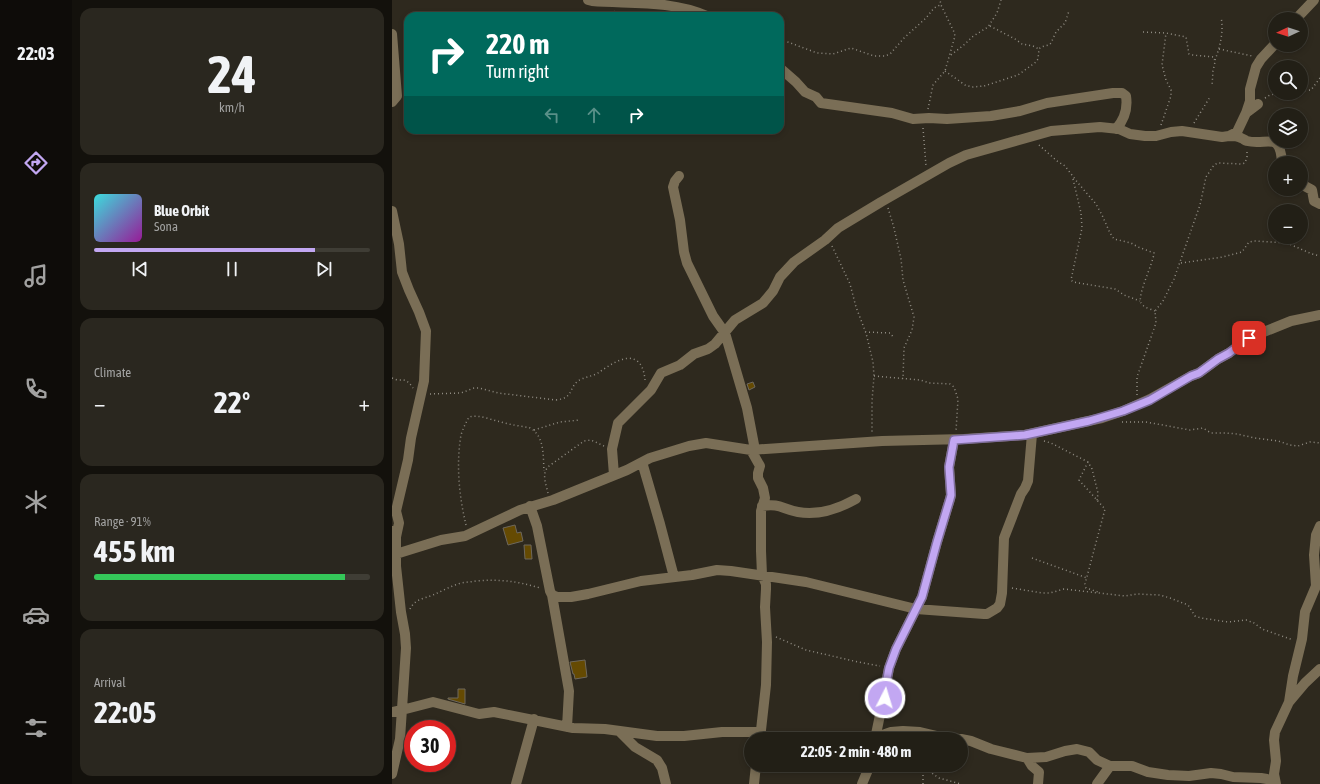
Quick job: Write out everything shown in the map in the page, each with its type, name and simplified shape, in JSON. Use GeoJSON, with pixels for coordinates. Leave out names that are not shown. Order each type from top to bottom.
{"type":"FeatureCollection","features":[{"type":"Feature","properties":{"kind":"street"},"geometry":{"type":"LineString","coordinates":[[588,0],[667,5],[697,12]]}},
{"type":"Feature","properties":{"kind":"street"},"geometry":{"type":"LineString","coordinates":[[1303,12],[1314,0]]}},
{"type":"Feature","properties":{"kind":"street"},"geometry":{"type":"LineString","coordinates":[[392,34],[397,96],[392,102]]}},
{"type":"Feature","properties":{"kind":"street"},"geometry":{"type":"LineString","coordinates":[[1229,136],[1234,134],[1240,128],[1251,96],[1250,89],[1256,67],[1268,52]]}},
{"type":"Feature","properties":{"kind":"street"},"geometry":{"type":"LineString","coordinates":[[784,72],[805,92],[816,97],[821,103],[892,113],[913,119],[947,119],[991,116],[1026,110],[1047,103],[1122,93],[1127,99],[1126,111],[1122,121],[1116,129]]}},
{"type":"Feature","properties":{"kind":"street"},"geometry":{"type":"LineString","coordinates":[[1246,114],[1258,104]]}},
{"type":"Feature","properties":{"kind":"street"},"geometry":{"type":"LineString","coordinates":[[614,475],[612,449],[618,423],[651,390],[661,373],[680,365],[694,354],[708,349],[715,344],[735,320],[763,303],[773,291],[780,277],[794,262],[838,228],[884,200],[966,155],[1051,131],[1100,127],[1116,129],[1135,135],[1156,136],[1171,132],[1188,131],[1222,137],[1239,137],[1246,141],[1270,141],[1275,143],[1280,149],[1281,156]]}},
{"type":"Feature","properties":{"kind":"street"},"geometry":{"type":"LineString","coordinates":[[679,176],[673,187],[687,263],[713,316],[725,333],[747,408],[753,450],[760,466],[758,478],[763,488],[764,498],[762,506],[761,531],[762,575],[766,584],[766,685],[760,732]]}},
{"type":"Feature","properties":{"kind":"street"},"geometry":{"type":"LineString","coordinates":[[1308,188],[1312,190],[1314,201],[1320,204]]}},
{"type":"Feature","properties":{"kind":"street"},"geometry":{"type":"LineString","coordinates":[[392,211],[399,244],[402,272],[426,331],[424,381],[396,511],[399,523],[394,534],[394,556],[401,612],[406,634],[406,648],[397,711],[400,739],[392,774]]}},
{"type":"Feature","properties":{"kind":"street"},"geometry":{"type":"LineString","coordinates":[[394,556],[441,540],[468,535],[530,506],[550,501],[658,455],[706,443],[753,450],[873,442],[954,440],[1032,435],[1102,418],[1150,400],[1191,376],[1199,373],[1249,338],[1291,321],[1320,314]]}},
{"type":"Feature","properties":{"kind":"street"},"geometry":{"type":"LineString","coordinates":[[551,593],[557,597],[571,597],[641,581],[692,575],[717,570],[806,582],[932,612],[987,614],[997,608],[1000,604],[1004,538],[1028,481],[1032,435]]}},
{"type":"Feature","properties":{"kind":"street"},"geometry":{"type":"LineString","coordinates":[[875,732],[885,698],[887,675],[896,649],[922,597],[951,496],[949,467],[954,440]]}},
{"type":"Feature","properties":{"kind":"street"},"geometry":{"type":"LineString","coordinates":[[642,462],[674,577]]}},
{"type":"Feature","properties":{"kind":"street"},"geometry":{"type":"LineString","coordinates":[[762,506],[772,504],[798,512],[819,513],[834,509],[856,499]]}},
{"type":"Feature","properties":{"kind":"street"},"geometry":{"type":"LineString","coordinates":[[530,506],[540,542],[551,593],[569,691],[567,727]]}},
{"type":"Feature","properties":{"kind":"street"},"geometry":{"type":"LineString","coordinates":[[1289,702],[1293,676],[1301,644],[1305,612],[1312,599],[1316,586],[1314,556],[1316,535],[1320,526]]}},
{"type":"Feature","properties":{"kind":"street"},"geometry":{"type":"LineString","coordinates":[[1275,784],[1274,774],[1276,761],[1274,735],[1289,702],[1305,683],[1320,669]]}},
{"type":"Feature","properties":{"kind":"street"},"geometry":{"type":"LineString","coordinates":[[397,711],[432,702],[479,714],[494,712],[567,727],[657,736],[684,736],[722,732],[744,734]]}},
{"type":"Feature","properties":{"kind":"street"},"geometry":{"type":"LineString","coordinates":[[516,784],[534,719]]}},
{"type":"Feature","properties":{"kind":"street"},"geometry":{"type":"LineString","coordinates":[[620,732],[635,748],[657,760],[662,768],[666,784]]}},
{"type":"Feature","properties":{"kind":"street"},"geometry":{"type":"LineString","coordinates":[[968,740],[1027,758],[1050,756],[1077,749],[1089,752],[1097,760],[1110,766],[1132,766],[1148,772],[1168,775],[1189,776],[1211,773],[1233,777],[1261,778],[1267,779],[1275,784]]}},
{"type":"Feature","properties":{"kind":"street"},"geometry":{"type":"LineString","coordinates":[[1027,758],[1032,766],[1039,772],[1038,784]]}},
{"type":"Feature","properties":{"kind":"street"},"geometry":{"type":"LineString","coordinates":[[1097,784],[1110,766]]}},
{"type":"Feature","properties":{"kind":"street"},"geometry":{"type":"LineString","coordinates":[[754,784],[755,772]]}},
{"type":"Feature","properties":{"kind":"street"},"geometry":{"type":"LineString","coordinates":[[862,784],[867,772]]}},
{"type":"Feature","properties":{"kind":"path"},"geometry":{"type":"LineString","coordinates":[[927,176],[924,118],[930,103],[933,85],[945,71],[951,55],[955,34],[940,0]]}},
{"type":"Feature","properties":{"kind":"path"},"geometry":{"type":"LineString","coordinates":[[951,55],[972,37],[990,26],[997,13],[1001,0]]}},
{"type":"Feature","properties":{"kind":"path"},"geometry":{"type":"LineString","coordinates":[[784,41],[818,53],[833,54],[851,48],[874,56],[885,56],[890,54],[934,8],[941,5]]}},
{"type":"Feature","properties":{"kind":"path"},"geometry":{"type":"LineString","coordinates":[[1039,49],[1051,43],[1056,32],[1065,23],[1069,12]]}},
{"type":"Feature","properties":{"kind":"path"},"geometry":{"type":"LineString","coordinates":[[1212,86],[1213,71],[1222,33],[1221,17]]}},
{"type":"Feature","properties":{"kind":"path"},"geometry":{"type":"LineString","coordinates":[[990,26],[1022,44],[1039,49]]}},
{"type":"Feature","properties":{"kind":"path"},"geometry":{"type":"LineString","coordinates":[[1143,32],[1186,37],[1189,54],[1212,56],[1214,57],[1215,62]]}},
{"type":"Feature","properties":{"kind":"path"},"geometry":{"type":"LineString","coordinates":[[1163,135],[1161,124],[1171,96],[1162,65],[1166,34]]}},
{"type":"Feature","properties":{"kind":"path"},"geometry":{"type":"LineString","coordinates":[[945,71],[969,86],[984,86],[1018,75],[1032,66],[1038,58],[1039,49]]}},
{"type":"Feature","properties":{"kind":"path"},"geometry":{"type":"LineString","coordinates":[[1219,49],[1262,58]]}},
{"type":"Feature","properties":{"kind":"path"},"geometry":{"type":"LineString","coordinates":[[1308,90],[1311,90],[1320,78]]}},
{"type":"Feature","properties":{"kind":"path"},"geometry":{"type":"LineString","coordinates":[[1258,104],[1268,96]]}},
{"type":"Feature","properties":{"kind":"path"},"geometry":{"type":"LineString","coordinates":[[1188,131],[1210,97]]}},
{"type":"Feature","properties":{"kind":"path"},"geometry":{"type":"LineString","coordinates":[[1030,137],[1064,166],[1096,204],[1114,239],[1131,243],[1154,253],[1141,293],[1140,301]]}},
{"type":"Feature","properties":{"kind":"path"},"geometry":{"type":"LineString","coordinates":[[1137,405],[1137,377],[1156,323],[1156,311],[1170,289],[1181,263],[1200,205],[1206,177],[1214,165],[1218,163],[1245,163],[1248,157],[1246,141]]}},
{"type":"Feature","properties":{"kind":"path"},"geometry":{"type":"LineString","coordinates":[[1073,177],[1081,213],[1082,228],[1071,280],[1079,283],[1115,289],[1124,295],[1140,301],[1144,306],[1156,311]]}},
{"type":"Feature","properties":{"kind":"path"},"geometry":{"type":"LineString","coordinates":[[884,200],[894,228],[901,259],[903,280],[914,318],[912,330],[904,348],[903,379]]}},
{"type":"Feature","properties":{"kind":"path"},"geometry":{"type":"LineString","coordinates":[[828,237],[850,284],[873,362],[873,442]]}},
{"type":"Feature","properties":{"kind":"path"},"geometry":{"type":"LineString","coordinates":[[1181,263],[1223,257],[1237,253],[1244,250],[1249,242],[1254,241],[1287,243],[1320,256]]}},
{"type":"Feature","properties":{"kind":"path"},"geometry":{"type":"LineString","coordinates":[[865,332],[890,333],[894,338]]}},
{"type":"Feature","properties":{"kind":"path"},"geometry":{"type":"LineString","coordinates":[[392,378],[407,381],[416,392],[421,394],[461,393],[474,388],[479,388],[498,393],[556,400],[568,396],[576,382],[597,374],[611,364],[627,358],[640,362],[645,379],[643,398]]}},
{"type":"Feature","properties":{"kind":"path"},"geometry":{"type":"LineString","coordinates":[[874,376],[920,380],[930,384],[947,384],[954,387],[958,399],[956,431],[964,439]]}},
{"type":"Feature","properties":{"kind":"path"},"geometry":{"type":"LineString","coordinates":[[468,535],[461,504],[459,455],[462,433],[469,418],[473,416],[530,428],[538,434],[541,443],[544,471],[550,501]]}},
{"type":"Feature","properties":{"kind":"path"},"geometry":{"type":"LineString","coordinates":[[534,430],[560,422],[580,420]]}},
{"type":"Feature","properties":{"kind":"path"},"geometry":{"type":"LineString","coordinates":[[1117,423],[1127,421],[1146,422],[1190,430],[1203,428],[1211,433],[1226,433],[1278,441],[1290,446],[1298,446],[1310,442],[1320,443]]}},
{"type":"Feature","properties":{"kind":"path"},"geometry":{"type":"LineString","coordinates":[[1032,435],[1088,462],[1092,469],[1098,493],[1097,501]]}},
{"type":"Feature","properties":{"kind":"path"},"geometry":{"type":"LineString","coordinates":[[544,471],[584,441],[591,440],[612,449]]}},
{"type":"Feature","properties":{"kind":"path"},"geometry":{"type":"LineString","coordinates":[[1088,462],[1079,480],[1105,510],[1085,587],[1100,593]]}},
{"type":"Feature","properties":{"kind":"path"},"geometry":{"type":"LineString","coordinates":[[1032,558],[1087,578]]}},
{"type":"Feature","properties":{"kind":"path"},"geometry":{"type":"LineString","coordinates":[[410,609],[415,601],[429,597],[462,583],[496,580],[512,581],[551,593]]}},
{"type":"Feature","properties":{"kind":"path"},"geometry":{"type":"LineString","coordinates":[[1002,588],[1020,589],[1042,593],[1050,593],[1064,589],[1124,596],[1137,594],[1160,595],[1188,605],[1196,616],[1201,618],[1228,622],[1246,620],[1254,623],[1262,629],[1296,640],[1301,644]]}},
{"type":"Feature","properties":{"kind":"path"},"geometry":{"type":"LineString","coordinates":[[766,630],[778,638],[806,650],[880,666],[887,675]]}},
{"type":"Feature","properties":{"kind":"path"},"geometry":{"type":"LineString","coordinates":[[923,772],[923,784]]}},
{"type":"Feature","properties":{"kind":"path"},"geometry":{"type":"LineString","coordinates":[[931,772],[939,778],[960,784]]}},
{"type":"Feature","properties":{"kind":"building"},"geometry":{"type":"Polygon","coordinates":[[[753,382],[755,387],[749,390],[747,384],[753,382]]]}},
{"type":"Feature","properties":{"kind":"building"},"geometry":{"type":"Polygon","coordinates":[[[515,525],[517,533],[521,532],[523,541],[508,545],[503,528],[515,525]]]}},
{"type":"Feature","properties":{"kind":"building"},"geometry":{"type":"Polygon","coordinates":[[[524,545],[531,545],[532,559],[525,559],[524,545]]]}},
{"type":"Feature","properties":{"kind":"building"},"geometry":{"type":"Polygon","coordinates":[[[585,660],[587,677],[575,679],[570,662],[585,660]]]}},
{"type":"Feature","properties":{"kind":"building"},"geometry":{"type":"Polygon","coordinates":[[[458,689],[465,689],[465,704],[448,699],[458,698],[458,689]]]}},
{"type":"Feature","properties":{"kind":"route"},"geometry":{"type":"LineString","coordinates":[[885,698],[891,660],[922,597],[947,511],[951,495],[949,467],[954,440],[1038,433],[1102,418],[1123,411],[1150,400],[1191,376],[1199,373],[1249,338]]}}]}
